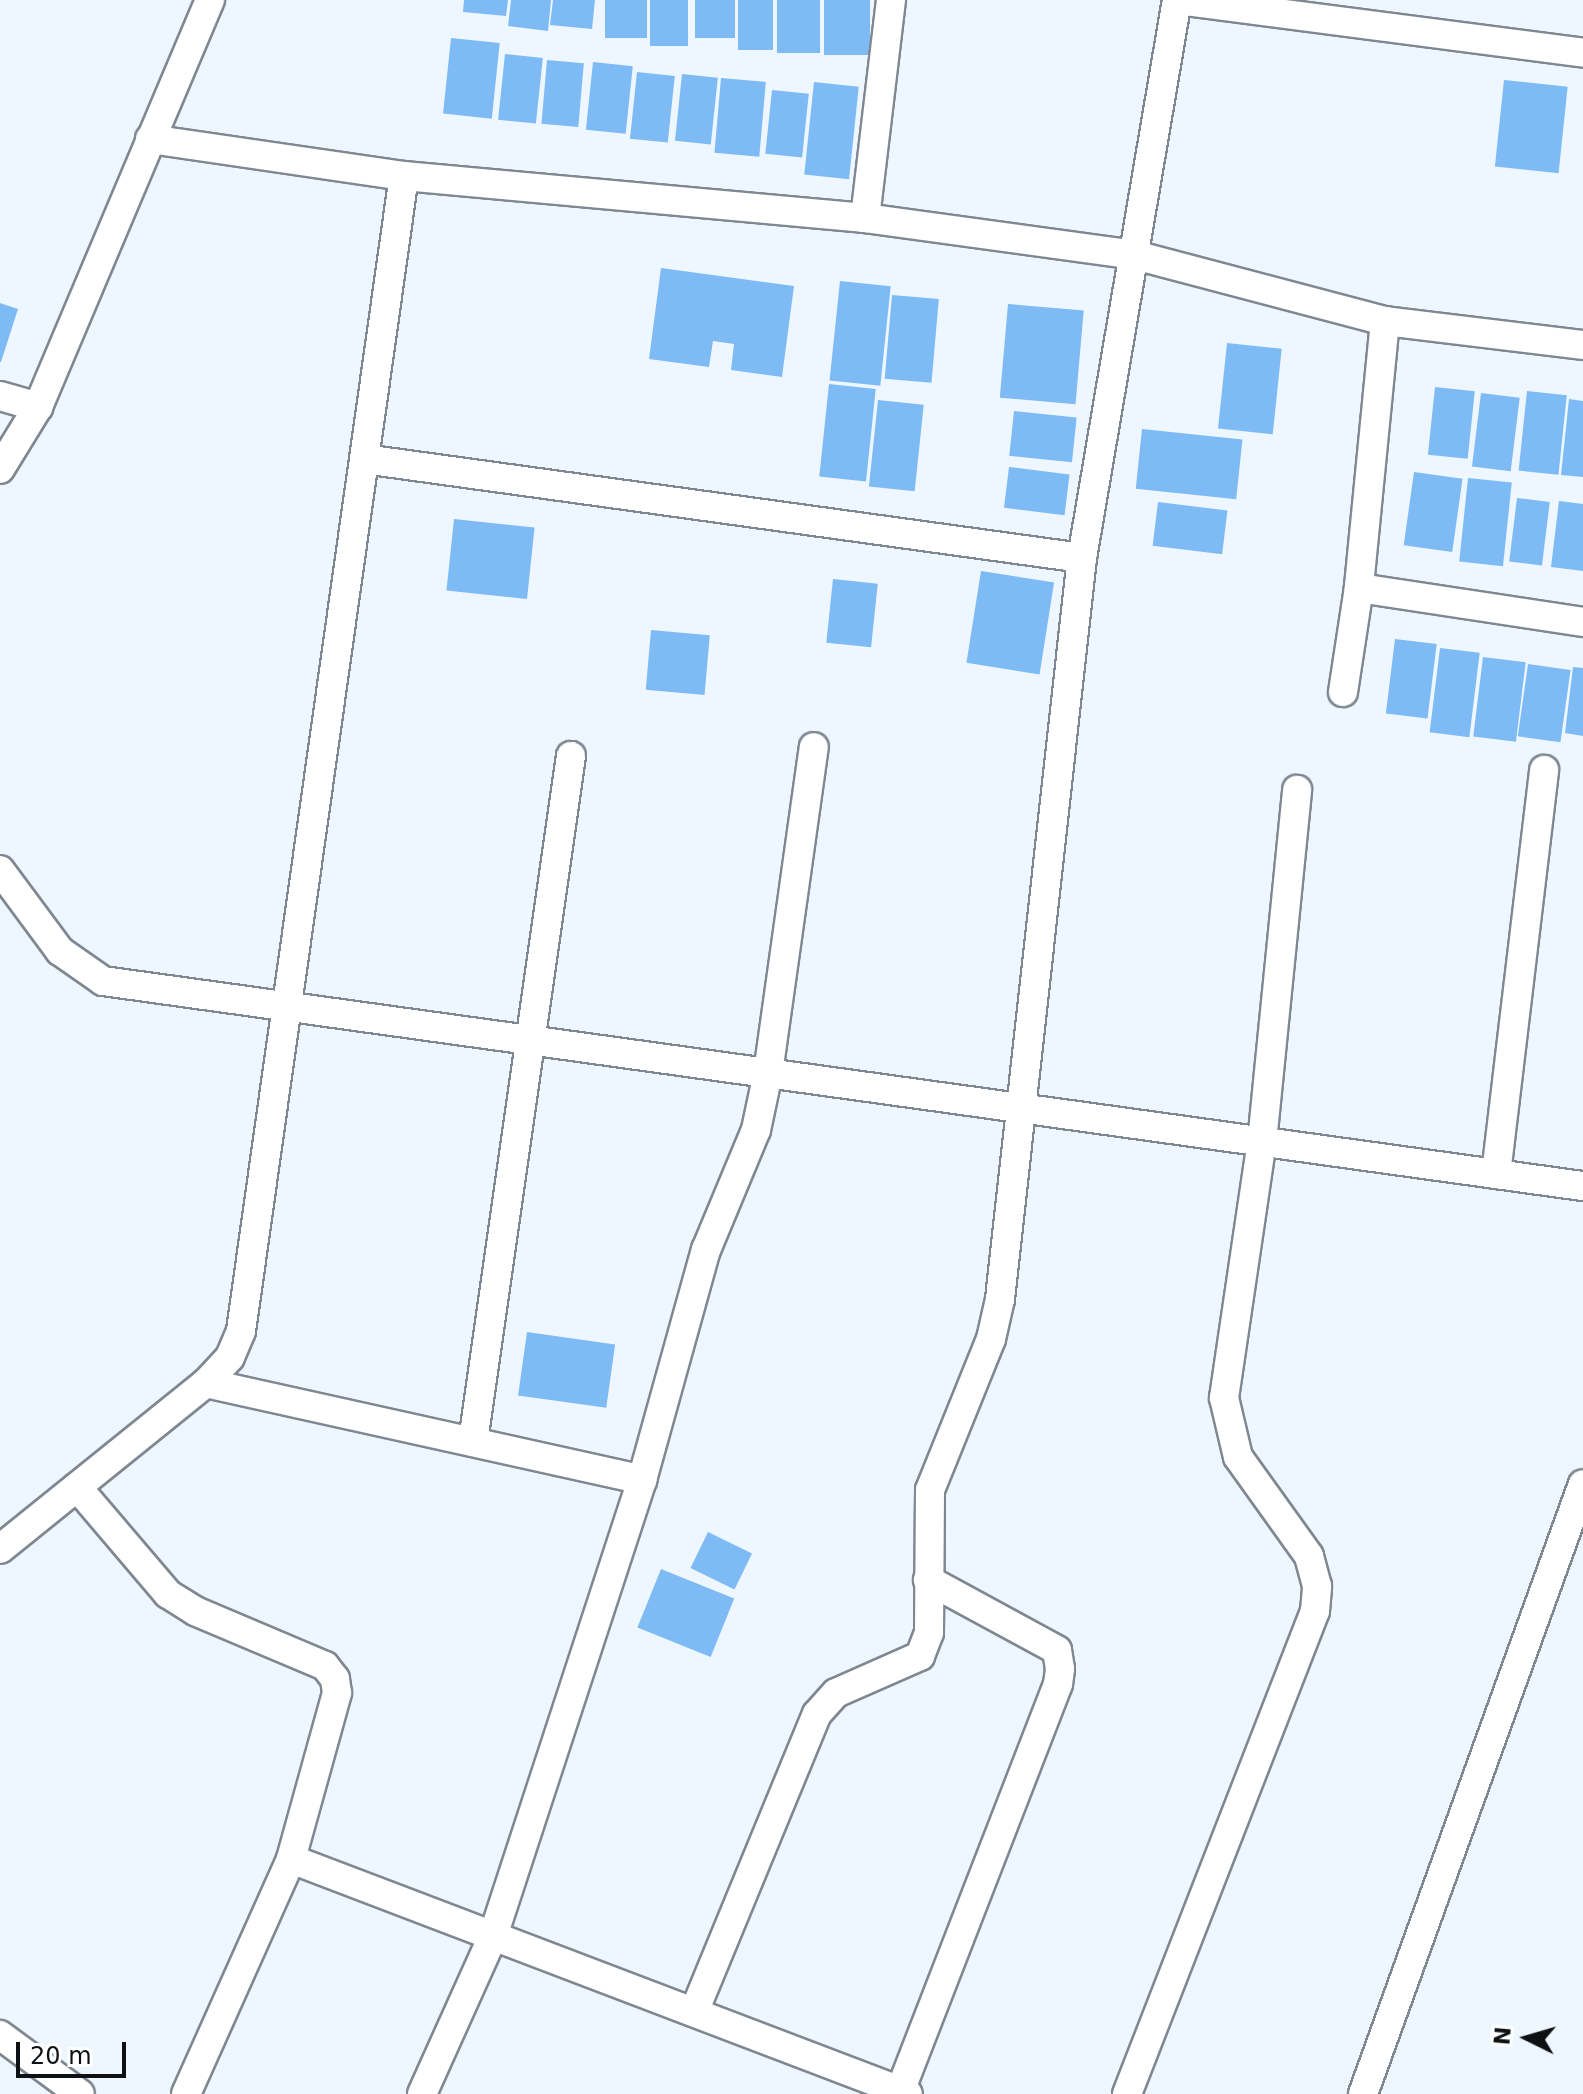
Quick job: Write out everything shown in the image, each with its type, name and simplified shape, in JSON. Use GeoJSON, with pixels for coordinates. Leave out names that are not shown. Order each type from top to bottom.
{"type":"FeatureCollection","features":[{"type":"Feature","properties":{"kind":"street"},"geometry":{"type":"LineString","coordinates":[[0,469],[38,407],[210,0]]}},
{"type":"Feature","properties":{"kind":"street"},"geometry":{"type":"LineString","coordinates":[[865,218],[891,0]]}},
{"type":"Feature","properties":{"kind":"street"},"geometry":{"type":"LineString","coordinates":[[694,2012],[817,1714],[836,1693],[920,1656],[929,1633],[930,1490],[991,1339],[1024,1110],[1082,558],[1177,0],[1583,53]]}},
{"type":"Feature","properties":{"kind":"street"},"geometry":{"type":"LineString","coordinates":[[150,139],[404,176],[865,218],[1135,255],[1385,321],[1583,345]]}},
{"type":"Feature","properties":{"kind":"street"},"geometry":{"type":"LineString","coordinates":[[0,1549],[206,1383],[230,1357],[241,1331],[291,1005],[404,176]]}},
{"type":"Feature","properties":{"kind":"street"},"geometry":{"type":"LineString","coordinates":[[1343,692],[1359,588],[1385,321]]}},
{"type":"Feature","properties":{"kind":"street"},"geometry":{"type":"LineString","coordinates":[[0,396],[38,407]]}},
{"type":"Feature","properties":{"kind":"street"},"geometry":{"type":"LineString","coordinates":[[364,459],[1082,558]]}},
{"type":"Feature","properties":{"kind":"street"},"geometry":{"type":"LineString","coordinates":[[1359,588],[1583,622]]}},
{"type":"Feature","properties":{"kind":"street"},"geometry":{"type":"LineString","coordinates":[[422,2094],[493,1936],[642,1480],[679,1335],[706,1250],[756,1130],[768,1073],[814,747]]}},
{"type":"Feature","properties":{"kind":"street"},"geometry":{"type":"LineString","coordinates":[[473,1442],[571,756]]}},
{"type":"Feature","properties":{"kind":"street"},"geometry":{"type":"LineString","coordinates":[[1496,1174],[1544,770]]}},
{"type":"Feature","properties":{"kind":"street"},"geometry":{"type":"LineString","coordinates":[[1127,2094],[1315,1611],[1317,1586],[1309,1556],[1238,1457],[1224,1398],[1262,1142],[1297,790]]}},
{"type":"Feature","properties":{"kind":"street"},"geometry":{"type":"LineString","coordinates":[[0,870],[60,951],[103,981],[1583,1186]]}},
{"type":"Feature","properties":{"kind":"street"},"geometry":{"type":"LineString","coordinates":[[206,1383],[642,1480]]}},
{"type":"Feature","properties":{"kind":"street"},"geometry":{"type":"LineString","coordinates":[[1363,2094],[1583,1484]]}},
{"type":"Feature","properties":{"kind":"street"},"geometry":{"type":"LineString","coordinates":[[77,1487],[168,1594],[195,1611],[325,1666],[335,1679],[337,1693],[291,1859],[186,2094]]}},
{"type":"Feature","properties":{"kind":"street"},"geometry":{"type":"LineString","coordinates":[[291,1859],[902,2093],[1058,1684],[1060,1669],[1057,1650],[928,1580]]}},
{"type":"Feature","properties":{"kind":"street"},"geometry":{"type":"LineString","coordinates":[[0,2035],[80,2094]]}},
{"type":"Feature","properties":{"kind":"building"},"geometry":{"type":"Polygon","coordinates":[[[464,0],[508,0],[506,16],[463,12],[464,0]]]}},
{"type":"Feature","properties":{"kind":"building"},"geometry":{"type":"Polygon","coordinates":[[[511,0],[551,0],[548,31],[508,26],[511,0]]]}},
{"type":"Feature","properties":{"kind":"building"},"geometry":{"type":"Polygon","coordinates":[[[553,0],[595,0],[592,29],[550,25],[553,0]]]}},
{"type":"Feature","properties":{"kind":"building"},"geometry":{"type":"Polygon","coordinates":[[[605,0],[647,0],[647,38],[605,38],[605,0]]]}},
{"type":"Feature","properties":{"kind":"building"},"geometry":{"type":"Polygon","coordinates":[[[650,0],[688,0],[688,46],[650,46],[650,0]]]}},
{"type":"Feature","properties":{"kind":"building"},"geometry":{"type":"Polygon","coordinates":[[[695,0],[735,0],[735,38],[695,38],[695,0]]]}},
{"type":"Feature","properties":{"kind":"building"},"geometry":{"type":"Polygon","coordinates":[[[738,0],[773,0],[773,50],[738,50],[738,0]]]}},
{"type":"Feature","properties":{"kind":"building"},"geometry":{"type":"Polygon","coordinates":[[[777,0],[820,0],[820,53],[777,53],[777,0]]]}},
{"type":"Feature","properties":{"kind":"building"},"geometry":{"type":"Polygon","coordinates":[[[824,0],[870,0],[870,55],[824,55],[824,0]]]}},
{"type":"Feature","properties":{"kind":"building"},"geometry":{"type":"Polygon","coordinates":[[[451,38],[500,43],[492,119],[443,114],[451,38]]]}},
{"type":"Feature","properties":{"kind":"building"},"geometry":{"type":"Polygon","coordinates":[[[505,54],[543,58],[536,124],[498,120],[505,54]]]}},
{"type":"Feature","properties":{"kind":"building"},"geometry":{"type":"Polygon","coordinates":[[[547,60],[584,63],[578,127],[541,124],[547,60]]]}},
{"type":"Feature","properties":{"kind":"building"},"geometry":{"type":"Polygon","coordinates":[[[593,62],[633,66],[626,134],[586,130],[593,62]]]}},
{"type":"Feature","properties":{"kind":"building"},"geometry":{"type":"Polygon","coordinates":[[[637,72],[675,76],[668,143],[630,139],[637,72]]]}},
{"type":"Feature","properties":{"kind":"building"},"geometry":{"type":"Polygon","coordinates":[[[682,74],[718,78],[711,144],[675,141],[682,74]]]}},
{"type":"Feature","properties":{"kind":"building"},"geometry":{"type":"Polygon","coordinates":[[[721,78],[766,82],[759,157],[714,153],[721,78]]]}},
{"type":"Feature","properties":{"kind":"building"},"geometry":{"type":"Polygon","coordinates":[[[1504,80],[1568,87],[1559,173],[1495,167],[1504,80]]]}},
{"type":"Feature","properties":{"kind":"building"},"geometry":{"type":"Polygon","coordinates":[[[814,82],[859,87],[849,179],[804,174],[814,82]]]}},
{"type":"Feature","properties":{"kind":"building"},"geometry":{"type":"Polygon","coordinates":[[[772,90],[809,94],[802,158],[765,154],[772,90]]]}},
{"type":"Feature","properties":{"kind":"building"},"geometry":{"type":"Polygon","coordinates":[[[661,268],[794,286],[782,377],[731,370],[734,344],[713,341],[709,367],[649,359],[661,268]]]}},
{"type":"Feature","properties":{"kind":"building"},"geometry":{"type":"Polygon","coordinates":[[[840,281],[891,286],[880,386],[830,380],[840,281]]]}},
{"type":"Feature","properties":{"kind":"building"},"geometry":{"type":"Polygon","coordinates":[[[892,295],[939,299],[932,383],[885,379],[892,295]]]}},
{"type":"Feature","properties":{"kind":"building"},"geometry":{"type":"Polygon","coordinates":[[[0,303],[18,309],[1,362],[0,362],[0,303]]]}},
{"type":"Feature","properties":{"kind":"building"},"geometry":{"type":"Polygon","coordinates":[[[1008,304],[1084,311],[1076,404],[1000,398],[1008,304]]]}},
{"type":"Feature","properties":{"kind":"building"},"geometry":{"type":"Polygon","coordinates":[[[1227,343],[1282,349],[1273,434],[1218,429],[1227,343]]]}},
{"type":"Feature","properties":{"kind":"building"},"geometry":{"type":"Polygon","coordinates":[[[829,384],[876,389],[866,481],[819,476],[829,384]]]}},
{"type":"Feature","properties":{"kind":"building"},"geometry":{"type":"Polygon","coordinates":[[[1435,387],[1475,391],[1468,459],[1428,455],[1435,387]]]}},
{"type":"Feature","properties":{"kind":"building"},"geometry":{"type":"Polygon","coordinates":[[[1527,391],[1567,395],[1558,475],[1519,471],[1527,391]]]}},
{"type":"Feature","properties":{"kind":"building"},"geometry":{"type":"Polygon","coordinates":[[[1481,393],[1520,398],[1511,471],[1472,466],[1481,393]]]}},
{"type":"Feature","properties":{"kind":"building"},"geometry":{"type":"Polygon","coordinates":[[[1569,399],[1583,401],[1583,477],[1561,475],[1569,399]]]}},
{"type":"Feature","properties":{"kind":"building"},"geometry":{"type":"Polygon","coordinates":[[[878,400],[924,405],[915,491],[869,487],[878,400]]]}},
{"type":"Feature","properties":{"kind":"building"},"geometry":{"type":"Polygon","coordinates":[[[1014,411],[1077,418],[1072,462],[1009,456],[1014,411]]]}},
{"type":"Feature","properties":{"kind":"building"},"geometry":{"type":"Polygon","coordinates":[[[1142,429],[1242,440],[1236,499],[1136,489],[1142,429]]]}},
{"type":"Feature","properties":{"kind":"building"},"geometry":{"type":"Polygon","coordinates":[[[1009,467],[1070,474],[1065,515],[1004,508],[1009,467]]]}},
{"type":"Feature","properties":{"kind":"building"},"geometry":{"type":"Polygon","coordinates":[[[1414,472],[1463,479],[1452,552],[1404,545],[1414,472]]]}},
{"type":"Feature","properties":{"kind":"building"},"geometry":{"type":"Polygon","coordinates":[[[1468,478],[1512,483],[1503,566],[1459,562],[1468,478]]]}},
{"type":"Feature","properties":{"kind":"building"},"geometry":{"type":"Polygon","coordinates":[[[1517,498],[1550,502],[1542,566],[1509,562],[1517,498]]]}},
{"type":"Feature","properties":{"kind":"building"},"geometry":{"type":"Polygon","coordinates":[[[1559,501],[1583,504],[1583,571],[1551,567],[1559,501]]]}},
{"type":"Feature","properties":{"kind":"building"},"geometry":{"type":"Polygon","coordinates":[[[1158,502],[1227,511],[1222,554],[1153,546],[1158,502]]]}},
{"type":"Feature","properties":{"kind":"building"},"geometry":{"type":"Polygon","coordinates":[[[454,519],[535,527],[527,599],[446,591],[454,519]]]}},
{"type":"Feature","properties":{"kind":"building"},"geometry":{"type":"Polygon","coordinates":[[[981,571],[1054,583],[1040,674],[966,663],[981,571]]]}},
{"type":"Feature","properties":{"kind":"building"},"geometry":{"type":"Polygon","coordinates":[[[833,579],[878,584],[871,647],[826,643],[833,579]]]}},
{"type":"Feature","properties":{"kind":"building"},"geometry":{"type":"Polygon","coordinates":[[[651,630],[710,635],[705,695],[646,690],[651,630]]]}},
{"type":"Feature","properties":{"kind":"building"},"geometry":{"type":"Polygon","coordinates":[[[1395,639],[1437,644],[1428,719],[1386,713],[1395,639]]]}},
{"type":"Feature","properties":{"kind":"building"},"geometry":{"type":"Polygon","coordinates":[[[1440,648],[1480,653],[1469,737],[1430,732],[1440,648]]]}},
{"type":"Feature","properties":{"kind":"building"},"geometry":{"type":"Polygon","coordinates":[[[1483,657],[1526,662],[1516,742],[1473,736],[1483,657]]]}},
{"type":"Feature","properties":{"kind":"building"},"geometry":{"type":"Polygon","coordinates":[[[1528,664],[1571,670],[1560,742],[1518,736],[1528,664]]]}},
{"type":"Feature","properties":{"kind":"building"},"geometry":{"type":"Polygon","coordinates":[[[1573,667],[1583,668],[1583,736],[1565,733],[1573,667]]]}},
{"type":"Feature","properties":{"kind":"building"},"geometry":{"type":"Polygon","coordinates":[[[527,1332],[615,1344],[606,1408],[518,1395],[527,1332]]]}},
{"type":"Feature","properties":{"kind":"building"},"geometry":{"type":"Polygon","coordinates":[[[708,1532],[752,1553],[735,1589],[690,1568],[708,1532]]]}},
{"type":"Feature","properties":{"kind":"building"},"geometry":{"type":"Polygon","coordinates":[[[661,1569],[734,1599],[711,1657],[637,1627],[661,1569]]]}}]}
